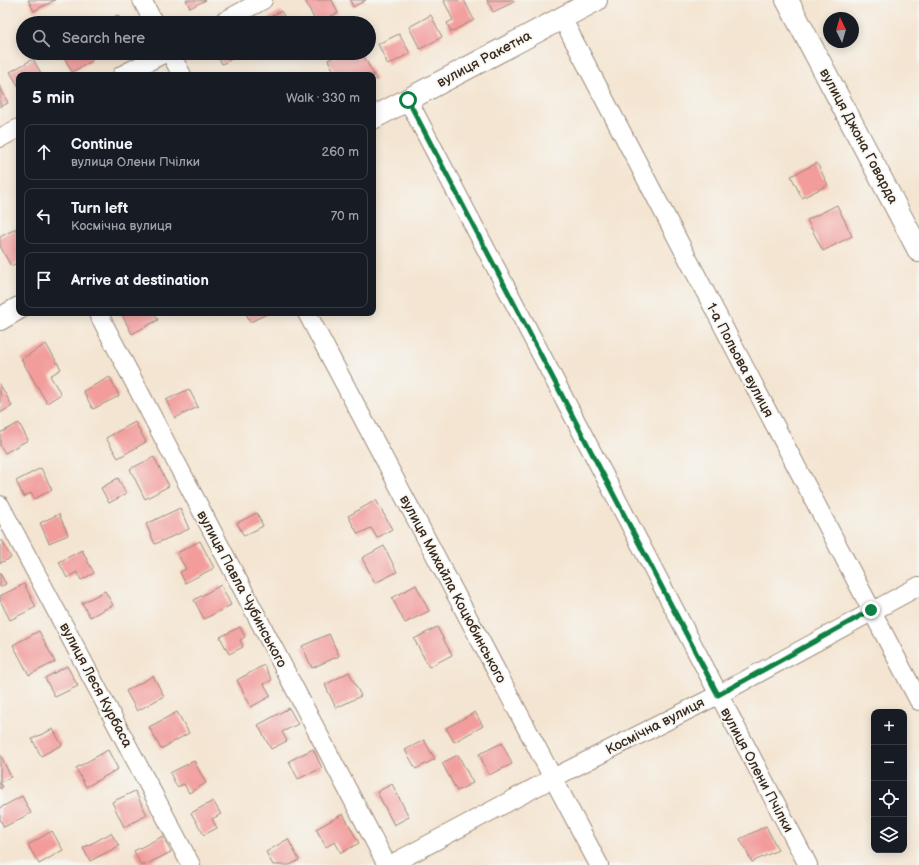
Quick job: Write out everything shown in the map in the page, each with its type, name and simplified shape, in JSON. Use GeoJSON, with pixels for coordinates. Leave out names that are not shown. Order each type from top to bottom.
{"type":"FeatureCollection","features":[{"type":"Feature","properties":{"kind":"street"},"geometry":{"type":"LineString","coordinates":[[142,0],[150,16]]}},
{"type":"Feature","properties":{"kind":"street"},"geometry":{"type":"LineString","coordinates":[[234,16],[263,0]]}},
{"type":"Feature","properties":{"kind":"street","name":"вулиця Ракетна"},"geometry":{"type":"LineString","coordinates":[[376,116],[596,0]]}},
{"type":"Feature","properties":{"kind":"street","name":"вулиця Джона Говарда"},"geometry":{"type":"LineString","coordinates":[[787,0],[919,251]]}},
{"type":"Feature","properties":{"kind":"street","name":"1-а Польова вулиця"},"geometry":{"type":"LineString","coordinates":[[562,18],[919,701]]}},
{"type":"Feature","properties":{"kind":"street"},"geometry":{"type":"LineString","coordinates":[[128,72],[151,60]]}},
{"type":"Feature","properties":{"kind":"street"},"geometry":{"type":"LineString","coordinates":[[174,60],[180,72]]}},
{"type":"Feature","properties":{"kind":"street","name":"вулиця Олени Пчілки"},"geometry":{"type":"LineString","coordinates":[[408,100],[808,865]]}},
{"type":"Feature","properties":{"kind":"street"},"geometry":{"type":"LineString","coordinates":[[0,138],[16,130]]}},
{"type":"Feature","properties":{"kind":"street"},"geometry":{"type":"LineString","coordinates":[[0,318],[16,310]]}},
{"type":"Feature","properties":{"kind":"street","name":"вулиця Павла Чубинського"},"geometry":{"type":"LineString","coordinates":[[100,316],[387,865]]}},
{"type":"Feature","properties":{"kind":"street","name":"вулиця Михайла Коцюбинського"},"geometry":{"type":"LineString","coordinates":[[309,316],[599,865]]}},
{"type":"Feature","properties":{"kind":"street","name":"вулиця Леся Курбаса"},"geometry":{"type":"LineString","coordinates":[[0,505],[191,865]]}},
{"type":"Feature","properties":{"kind":"street","name":"Космічна вулиця"},"geometry":{"type":"LineString","coordinates":[[390,865],[553,778],[718,695],[871,610],[919,586]]}},
{"type":"Feature","properties":{"kind":"building"},"geometry":{"type":"Polygon","coordinates":[[[28,0],[55,0],[34,11],[28,0]]]}},
{"type":"Feature","properties":{"kind":"building"},"geometry":{"type":"Polygon","coordinates":[[[186,0],[206,0],[190,8],[186,0]]]}},
{"type":"Feature","properties":{"kind":"building"},"geometry":{"type":"Polygon","coordinates":[[[305,0],[332,0],[338,13],[331,16],[313,16],[305,0]]]}},
{"type":"Feature","properties":{"kind":"building"},"geometry":{"type":"Polygon","coordinates":[[[350,0],[366,0],[353,7],[350,0]]]}},
{"type":"Feature","properties":{"kind":"building"},"geometry":{"type":"Polygon","coordinates":[[[464,0],[474,20],[451,32],[447,23],[453,20],[444,1],[464,0]]]}},
{"type":"Feature","properties":{"kind":"building"},"geometry":{"type":"Polygon","coordinates":[[[487,0],[513,0],[514,2],[493,12],[487,0]]]}},
{"type":"Feature","properties":{"kind":"building"},"geometry":{"type":"Polygon","coordinates":[[[281,11],[284,16],[272,16],[281,11]]]}},
{"type":"Feature","properties":{"kind":"building"},"geometry":{"type":"Polygon","coordinates":[[[431,15],[442,37],[420,49],[409,27],[431,15]]]}},
{"type":"Feature","properties":{"kind":"building"},"geometry":{"type":"Polygon","coordinates":[[[399,34],[410,53],[388,65],[378,44],[399,34]]]}},
{"type":"Feature","properties":{"kind":"building"},"geometry":{"type":"Polygon","coordinates":[[[34,60],[40,72],[16,72],[16,82],[10,72],[34,60]]]}},
{"type":"Feature","properties":{"kind":"building"},"geometry":{"type":"Polygon","coordinates":[[[66,60],[92,60],[92,61],[72,72],[66,60]]]}},
{"type":"Feature","properties":{"kind":"building"},"geometry":{"type":"Polygon","coordinates":[[[220,60],[230,60],[222,64],[220,60]]]}},
{"type":"Feature","properties":{"kind":"building"},"geometry":{"type":"Polygon","coordinates":[[[328,60],[366,60],[372,72],[334,72],[328,60]]]}},
{"type":"Feature","properties":{"kind":"building"},"geometry":{"type":"Polygon","coordinates":[[[0,86],[8,103],[0,107],[0,86]]]}},
{"type":"Feature","properties":{"kind":"building"},"geometry":{"type":"Polygon","coordinates":[[[817,163],[828,185],[802,198],[791,176],[817,163]]]}},
{"type":"Feature","properties":{"kind":"building"},"geometry":{"type":"Polygon","coordinates":[[[837,205],[852,236],[823,251],[807,220],[837,205]]]}},
{"type":"Feature","properties":{"kind":"building"},"geometry":{"type":"Polygon","coordinates":[[[16,229],[16,264],[11,266],[0,246],[0,237],[16,229]]]}},
{"type":"Feature","properties":{"kind":"building"},"geometry":{"type":"Polygon","coordinates":[[[123,316],[156,316],[158,320],[132,334],[123,316]]]}},
{"type":"Feature","properties":{"kind":"building"},"geometry":{"type":"Polygon","coordinates":[[[247,316],[263,316],[250,322],[247,316]]]}},
{"type":"Feature","properties":{"kind":"building"},"geometry":{"type":"Polygon","coordinates":[[[46,344],[61,369],[50,376],[61,394],[47,403],[21,359],[46,344]]]}},
{"type":"Feature","properties":{"kind":"building"},"geometry":{"type":"Polygon","coordinates":[[[110,377],[119,396],[93,409],[83,391],[110,377]]]}},
{"type":"Feature","properties":{"kind":"building"},"geometry":{"type":"Polygon","coordinates":[[[0,384],[12,406],[0,413],[0,384]]]}},
{"type":"Feature","properties":{"kind":"building"},"geometry":{"type":"Polygon","coordinates":[[[189,389],[198,407],[175,418],[166,400],[189,389]]]}},
{"type":"Feature","properties":{"kind":"building"},"geometry":{"type":"Polygon","coordinates":[[[135,422],[146,442],[118,458],[106,438],[135,422]]]}},
{"type":"Feature","properties":{"kind":"building"},"geometry":{"type":"Polygon","coordinates":[[[19,423],[28,440],[5,453],[0,445],[0,433],[19,423]]]}},
{"type":"Feature","properties":{"kind":"building"},"geometry":{"type":"Polygon","coordinates":[[[154,457],[169,486],[145,499],[130,469],[154,457]]]}},
{"type":"Feature","properties":{"kind":"building"},"geometry":{"type":"Polygon","coordinates":[[[41,468],[52,490],[34,499],[31,493],[24,497],[16,481],[41,468]]]}},
{"type":"Feature","properties":{"kind":"building"},"geometry":{"type":"Polygon","coordinates":[[[118,478],[126,494],[109,503],[101,488],[118,478]]]}},
{"type":"Feature","properties":{"kind":"building"},"geometry":{"type":"Polygon","coordinates":[[[376,500],[392,529],[377,538],[371,528],[358,534],[348,516],[376,500]]]}},
{"type":"Feature","properties":{"kind":"building"},"geometry":{"type":"Polygon","coordinates":[[[180,508],[189,529],[155,544],[146,524],[180,508]]]}},
{"type":"Feature","properties":{"kind":"building"},"geometry":{"type":"Polygon","coordinates":[[[257,513],[263,526],[244,536],[237,523],[257,513]]]}},
{"type":"Feature","properties":{"kind":"building"},"geometry":{"type":"Polygon","coordinates":[[[59,514],[68,535],[49,543],[40,523],[59,514]]]}},
{"type":"Feature","properties":{"kind":"building"},"geometry":{"type":"Polygon","coordinates":[[[2,540],[11,558],[0,563],[0,541],[2,540]]]}},
{"type":"Feature","properties":{"kind":"building"},"geometry":{"type":"Polygon","coordinates":[[[200,541],[214,568],[185,583],[180,572],[186,569],[177,553],[200,541]]]}},
{"type":"Feature","properties":{"kind":"building"},"geometry":{"type":"Polygon","coordinates":[[[384,546],[397,572],[375,583],[362,558],[384,546]]]}},
{"type":"Feature","properties":{"kind":"building"},"geometry":{"type":"Polygon","coordinates":[[[82,550],[94,573],[81,580],[77,572],[67,578],[59,562],[82,550]]]}},
{"type":"Feature","properties":{"kind":"building"},"geometry":{"type":"Polygon","coordinates":[[[0,573],[6,584],[0,587],[0,573]]]}},
{"type":"Feature","properties":{"kind":"building"},"geometry":{"type":"Polygon","coordinates":[[[24,584],[36,607],[10,620],[0,600],[0,596],[24,584]]]}},
{"type":"Feature","properties":{"kind":"building"},"geometry":{"type":"Polygon","coordinates":[[[221,585],[231,605],[204,619],[194,600],[221,585]]]}},
{"type":"Feature","properties":{"kind":"building"},"geometry":{"type":"Polygon","coordinates":[[[416,585],[429,611],[405,623],[392,598],[416,585]]]}},
{"type":"Feature","properties":{"kind":"building"},"geometry":{"type":"Polygon","coordinates":[[[105,591],[113,605],[90,617],[82,603],[105,591]]]}},
{"type":"Feature","properties":{"kind":"building"},"geometry":{"type":"Polygon","coordinates":[[[240,627],[245,637],[240,640],[243,647],[229,654],[220,637],[240,627]]]}},
{"type":"Feature","properties":{"kind":"building"},"geometry":{"type":"Polygon","coordinates":[[[437,627],[452,655],[429,667],[414,639],[437,627]]]}},
{"type":"Feature","properties":{"kind":"building"},"geometry":{"type":"Polygon","coordinates":[[[39,631],[55,662],[29,675],[13,645],[39,631]]]}},
{"type":"Feature","properties":{"kind":"building"},"geometry":{"type":"Polygon","coordinates":[[[329,634],[339,656],[312,668],[302,646],[329,634]]]}},
{"type":"Feature","properties":{"kind":"building"},"geometry":{"type":"Polygon","coordinates":[[[264,665],[272,680],[264,684],[271,696],[251,707],[237,680],[264,665]]]}},
{"type":"Feature","properties":{"kind":"building"},"geometry":{"type":"Polygon","coordinates":[[[67,666],[78,686],[55,697],[45,678],[67,666]]]}},
{"type":"Feature","properties":{"kind":"building"},"geometry":{"type":"Polygon","coordinates":[[[349,672],[361,696],[336,708],[325,685],[349,672]]]}},
{"type":"Feature","properties":{"kind":"building"},"geometry":{"type":"Polygon","coordinates":[[[153,676],[164,696],[137,711],[126,691],[153,676]]]}},
{"type":"Feature","properties":{"kind":"building"},"geometry":{"type":"Polygon","coordinates":[[[289,708],[298,724],[282,732],[287,741],[271,749],[258,725],[289,708]]]}},
{"type":"Feature","properties":{"kind":"building"},"geometry":{"type":"Polygon","coordinates":[[[177,712],[189,733],[161,749],[149,727],[177,712]]]}},
{"type":"Feature","properties":{"kind":"building"},"geometry":{"type":"Polygon","coordinates":[[[475,712],[483,726],[454,742],[446,728],[475,712]]]}},
{"type":"Feature","properties":{"kind":"building"},"geometry":{"type":"Polygon","coordinates":[[[53,729],[62,745],[41,756],[32,739],[53,729]]]}},
{"type":"Feature","properties":{"kind":"building"},"geometry":{"type":"Polygon","coordinates":[[[424,740],[435,759],[416,769],[405,750],[424,740]]]}},
{"type":"Feature","properties":{"kind":"building"},"geometry":{"type":"Polygon","coordinates":[[[502,743],[512,764],[489,775],[479,754],[502,743]]]}},
{"type":"Feature","properties":{"kind":"building"},"geometry":{"type":"Polygon","coordinates":[[[313,749],[322,768],[298,779],[289,761],[313,749]]]}},
{"type":"Feature","properties":{"kind":"building"},"geometry":{"type":"Polygon","coordinates":[[[108,750],[118,769],[86,787],[76,768],[108,750]]]}},
{"type":"Feature","properties":{"kind":"building"},"geometry":{"type":"Polygon","coordinates":[[[0,754],[11,777],[0,782],[0,754]]]}},
{"type":"Feature","properties":{"kind":"building"},"geometry":{"type":"Polygon","coordinates":[[[458,755],[473,783],[457,791],[442,763],[458,755]]]}},
{"type":"Feature","properties":{"kind":"building"},"geometry":{"type":"Polygon","coordinates":[[[194,761],[206,783],[189,793],[184,784],[177,787],[170,773],[194,761]]]}},
{"type":"Feature","properties":{"kind":"building"},"geometry":{"type":"Polygon","coordinates":[[[0,782],[3,787],[0,789],[0,782]]]}},
{"type":"Feature","properties":{"kind":"building"},"geometry":{"type":"Polygon","coordinates":[[[392,784],[409,817],[394,825],[377,792],[392,784]]]}},
{"type":"Feature","properties":{"kind":"building"},"geometry":{"type":"Polygon","coordinates":[[[135,791],[147,815],[124,827],[112,802],[135,791]]]}},
{"type":"Feature","properties":{"kind":"building"},"geometry":{"type":"Polygon","coordinates":[[[22,796],[31,813],[4,827],[0,819],[0,808],[22,796]]]}},
{"type":"Feature","properties":{"kind":"building"},"geometry":{"type":"Polygon","coordinates":[[[213,801],[221,814],[212,819],[217,828],[204,835],[191,813],[213,801]]]}},
{"type":"Feature","properties":{"kind":"building"},"geometry":{"type":"Polygon","coordinates":[[[343,814],[359,843],[341,853],[335,842],[326,847],[316,829],[343,814]]]}},
{"type":"Feature","properties":{"kind":"building"},"geometry":{"type":"Polygon","coordinates":[[[766,826],[778,850],[752,862],[740,839],[766,826]]]}},
{"type":"Feature","properties":{"kind":"building"},"geometry":{"type":"Polygon","coordinates":[[[52,831],[63,850],[39,864],[28,845],[52,831]]]}},
{"type":"Feature","properties":{"kind":"building"},"geometry":{"type":"Polygon","coordinates":[[[111,833],[119,846],[90,861],[83,848],[111,833]]]}},
{"type":"Feature","properties":{"kind":"building"},"geometry":{"type":"Polygon","coordinates":[[[163,836],[171,852],[145,865],[141,865],[134,851],[163,836]]]}},
{"type":"Feature","properties":{"kind":"building"},"geometry":{"type":"Polygon","coordinates":[[[288,839],[299,860],[290,865],[273,865],[266,852],[288,839]]]}},
{"type":"Feature","properties":{"kind":"route"},"geometry":{"type":"LineString","coordinates":[[408,100],[718,695],[871,610]]}}]}
